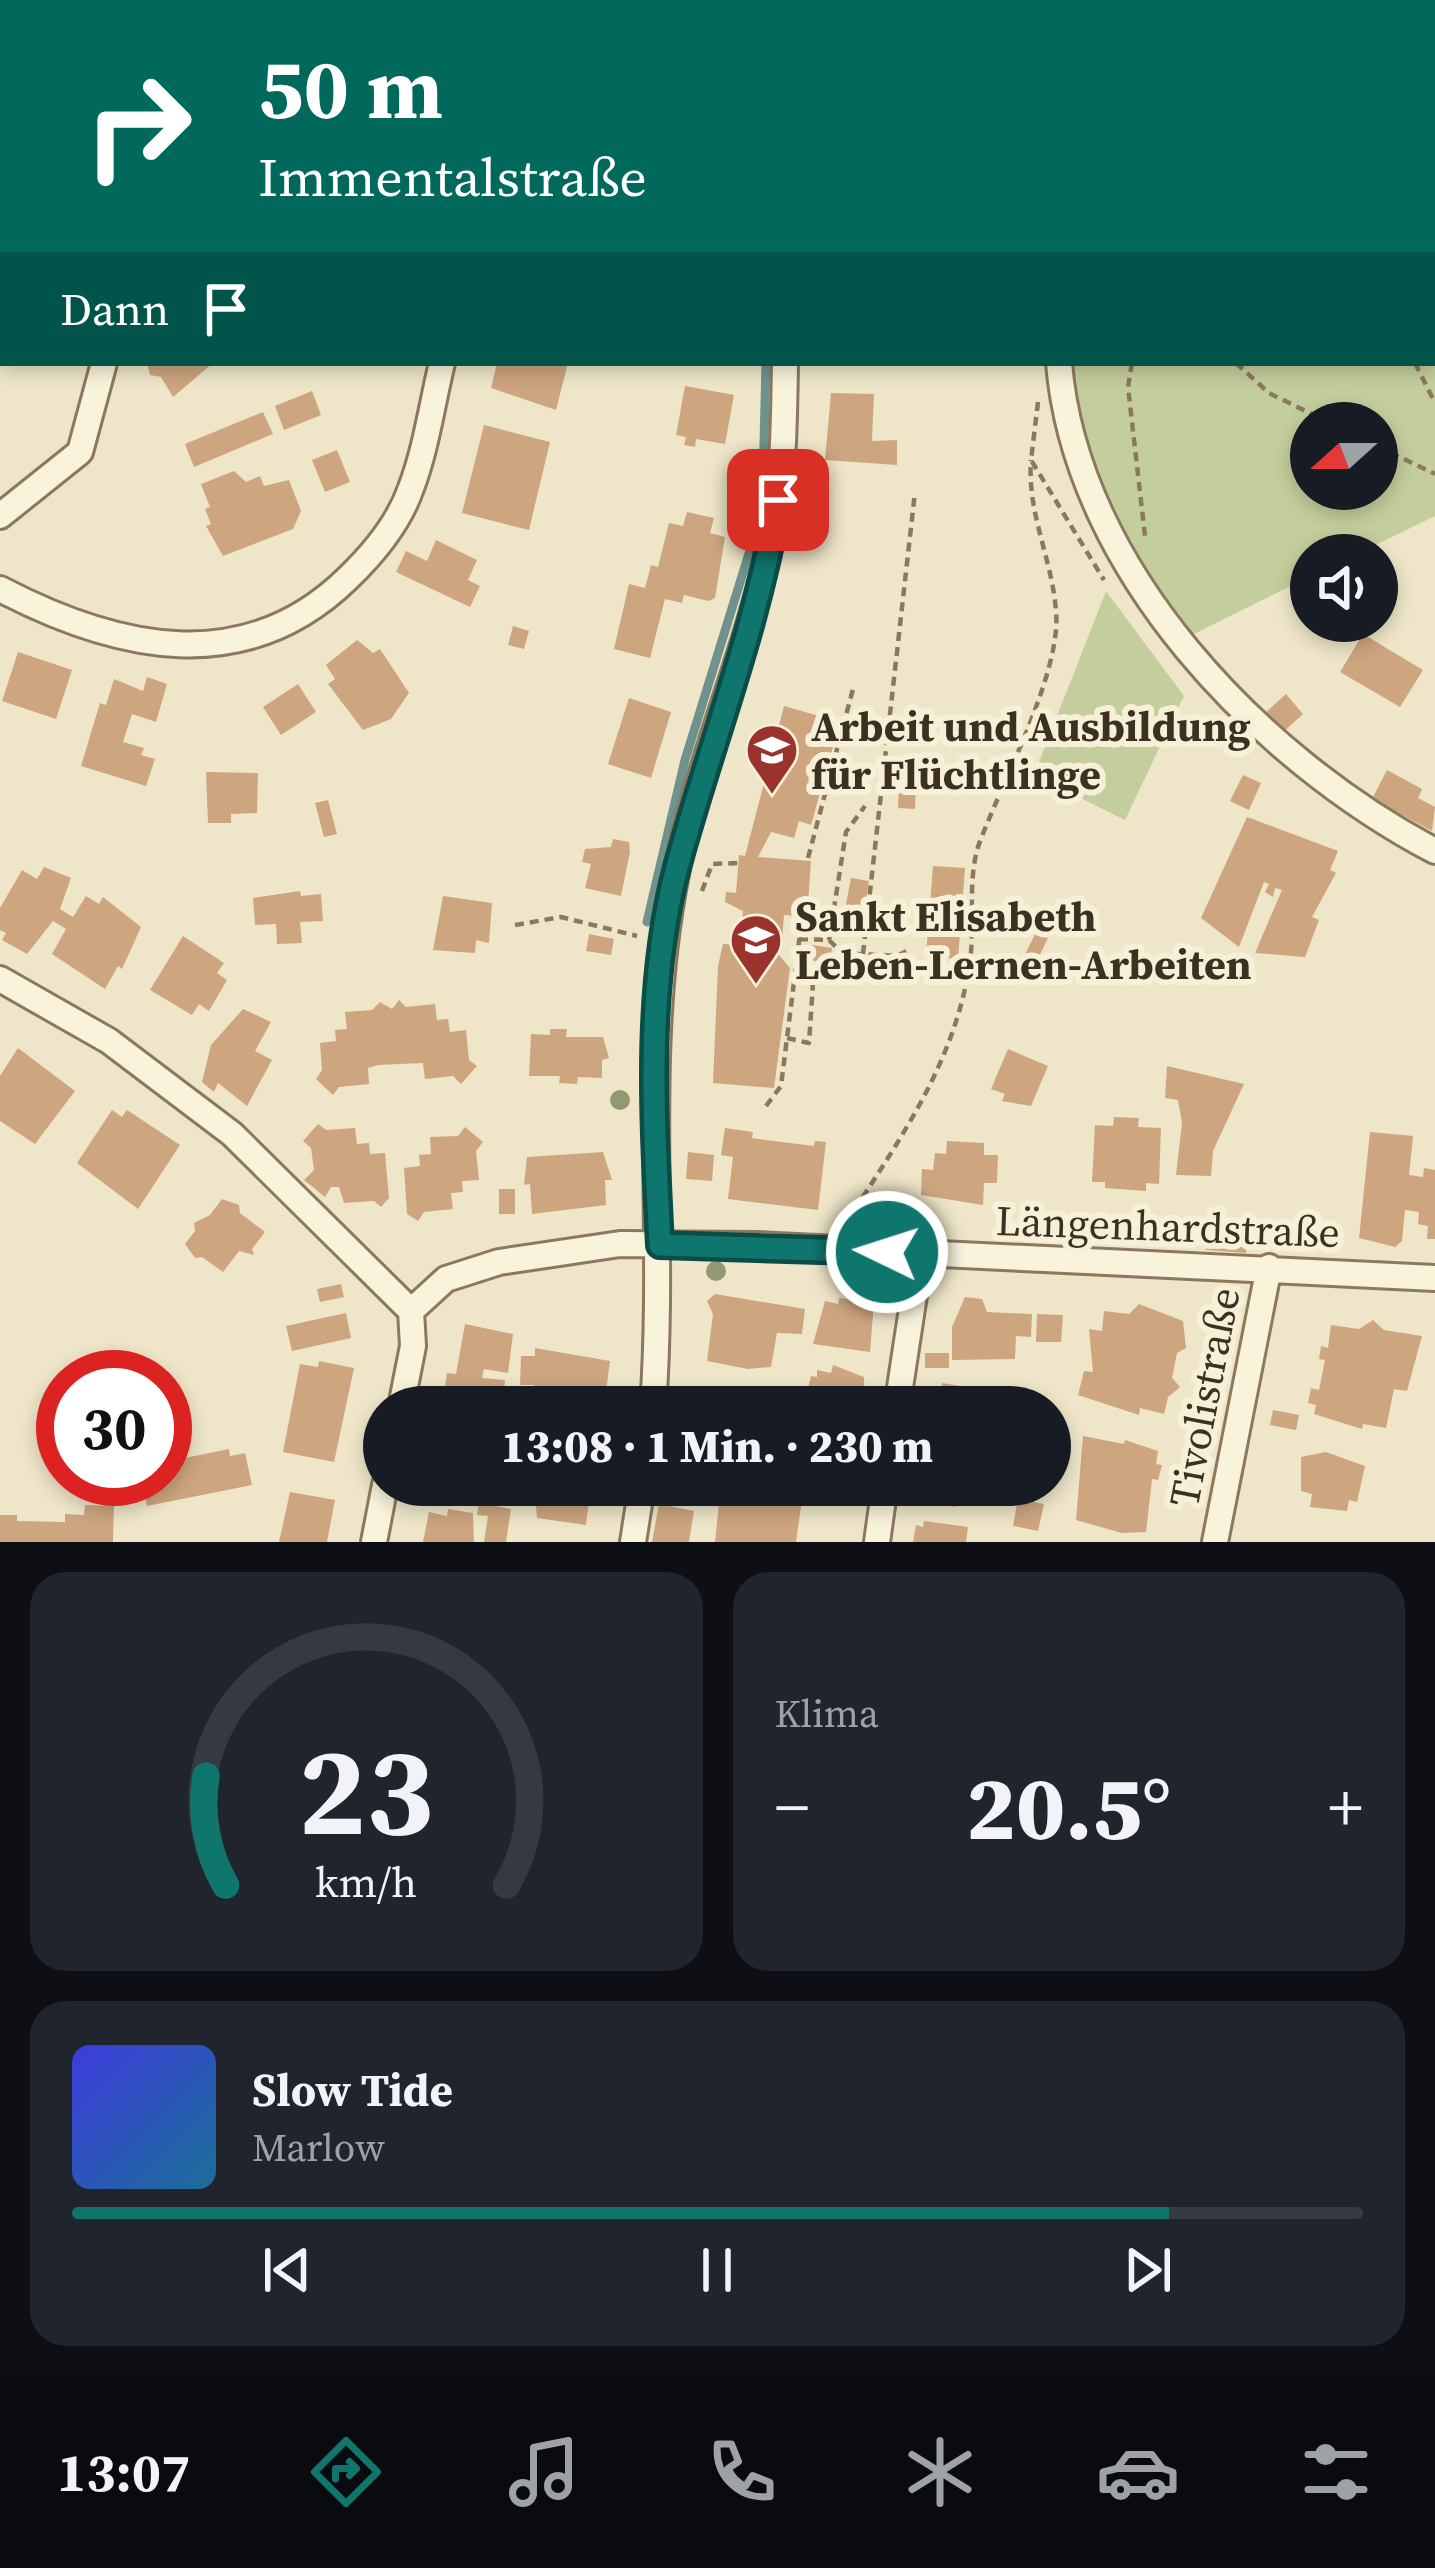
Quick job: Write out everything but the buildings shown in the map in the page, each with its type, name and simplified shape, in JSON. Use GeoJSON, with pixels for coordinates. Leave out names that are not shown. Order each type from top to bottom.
{"type":"FeatureCollection","features":[{"type":"Feature","properties":{"kind":"street"},"geometry":{"type":"LineString","coordinates":[[0,516],[80,452],[103,366]]}},
{"type":"Feature","properties":{"kind":"street"},"geometry":{"type":"LineString","coordinates":[[0,589],[146,644],[197,646],[260,638],[322,604],[376,551],[411,490],[441,366]]}},
{"type":"Feature","properties":{"kind":"street"},"geometry":{"type":"LineString","coordinates":[[654,1386],[660,1245],[653,1034],[675,876],[772,534],[783,467],[785,366]]}},
{"type":"Feature","properties":{"kind":"street"},"geometry":{"type":"LineString","coordinates":[[1060,366],[1091,495],[1143,590],[1213,677],[1314,777],[1366,815],[1435,851]]}},
{"type":"Feature","properties":{"kind":"street"},"geometry":{"type":"LineString","coordinates":[[0,979],[109,1041],[232,1134],[411,1311],[412,1346],[405,1386]]}},
{"type":"Feature","properties":{"kind":"street","name":"Längenhardstraße"},"geometry":{"type":"LineString","coordinates":[[411,1311],[446,1280],[499,1262],[556,1250],[660,1245],[795,1246],[920,1256],[1269,1267],[1435,1278]]}},
{"type":"Feature","properties":{"kind":"street"},"geometry":{"type":"LineString","coordinates":[[900,1386],[920,1256]]}},
{"type":"Feature","properties":{"kind":"street","name":"Tivolistraße"},"geometry":{"type":"LineString","coordinates":[[1215,1542],[1269,1267]]}},
{"type":"Feature","properties":{"kind":"street"},"geometry":{"type":"LineString","coordinates":[[374,1542],[382,1506]]}},
{"type":"Feature","properties":{"kind":"street"},"geometry":{"type":"LineString","coordinates":[[633,1542],[639,1506]]}},
{"type":"Feature","properties":{"kind":"street"},"geometry":{"type":"LineString","coordinates":[[877,1542],[883,1506]]}},
{"type":"Feature","properties":{"kind":"path"},"geometry":{"type":"LineString","coordinates":[[1132,366],[1128,387],[1146,545]]}},
{"type":"Feature","properties":{"kind":"path"},"geometry":{"type":"LineString","coordinates":[[1239,366],[1269,393],[1290,403]]}},
{"type":"Feature","properties":{"kind":"path"},"geometry":{"type":"LineString","coordinates":[[1416,366],[1435,403]]}},
{"type":"Feature","properties":{"kind":"path"},"geometry":{"type":"LineString","coordinates":[[1398,456],[1435,474]]}},
{"type":"Feature","properties":{"kind":"path"},"geometry":{"type":"LineString","coordinates":[[843,1228],[931,1092],[948,1048],[970,964],[977,850],[1048,670],[1057,612],[1028,496],[1031,460]]}},
{"type":"Feature","properties":{"kind":"path"},"geometry":{"type":"LineString","coordinates":[[863,954],[915,492]]}},
{"type":"Feature","properties":{"kind":"path"},"geometry":{"type":"LineString","coordinates":[[808,858],[853,688]]}},
{"type":"Feature","properties":{"kind":"path"},"geometry":{"type":"LineString","coordinates":[[829,940],[846,832],[865,806]]}},
{"type":"Feature","properties":{"kind":"path"},"geometry":{"type":"LineString","coordinates":[[703,891],[712,864],[738,863]]}},
{"type":"Feature","properties":{"kind":"path"},"geometry":{"type":"LineString","coordinates":[[515,925],[561,916],[666,943]]}},
{"type":"Feature","properties":{"kind":"path"},"geometry":{"type":"LineString","coordinates":[[766,1106],[781,1086],[802,918]]}},
{"type":"Feature","properties":{"kind":"path"},"geometry":{"type":"LineString","coordinates":[[799,938],[829,940],[842,953],[897,956],[911,950]]}},
{"type":"Feature","properties":{"kind":"path"},"geometry":{"type":"LineString","coordinates":[[787,1038],[809,1043],[813,983],[842,953]]}},
{"type":"Feature","properties":{"kind":"green space"},"geometry":{"type":"Polygon","coordinates":[[[1058,366],[1435,366],[1435,516],[1398,534],[1290,534],[1290,586],[1180,641],[1131,585],[1058,366]]]}},
{"type":"Feature","properties":{"kind":"green space"},"geometry":{"type":"Polygon","coordinates":[[[1106,591],[1184,696],[1125,820],[1034,775],[1106,591]]]}},
{"type":"Feature","properties":{"kind":"waterway"},"geometry":{"type":"LineString","coordinates":[[647,922],[685,760],[755,534],[763,482],[766,366]]}},
{"type":"Feature","properties":{"kind":"place","name":"Arbeit und Ausbildung für Flüchtlinge"},"geometry":{"type":"Point","coordinates":[772,796]}},
{"type":"Feature","properties":{"kind":"place","name":"Sankt Elisabeth Leben-Lernen-Arbeiten"},"geometry":{"type":"Point","coordinates":[756,986]}},
{"type":"Feature","properties":{"kind":"route"},"geometry":{"type":"LineString","coordinates":[[778,500],[759,591],[675,876],[653,1034],[660,1245],[887,1252]]}}]}
